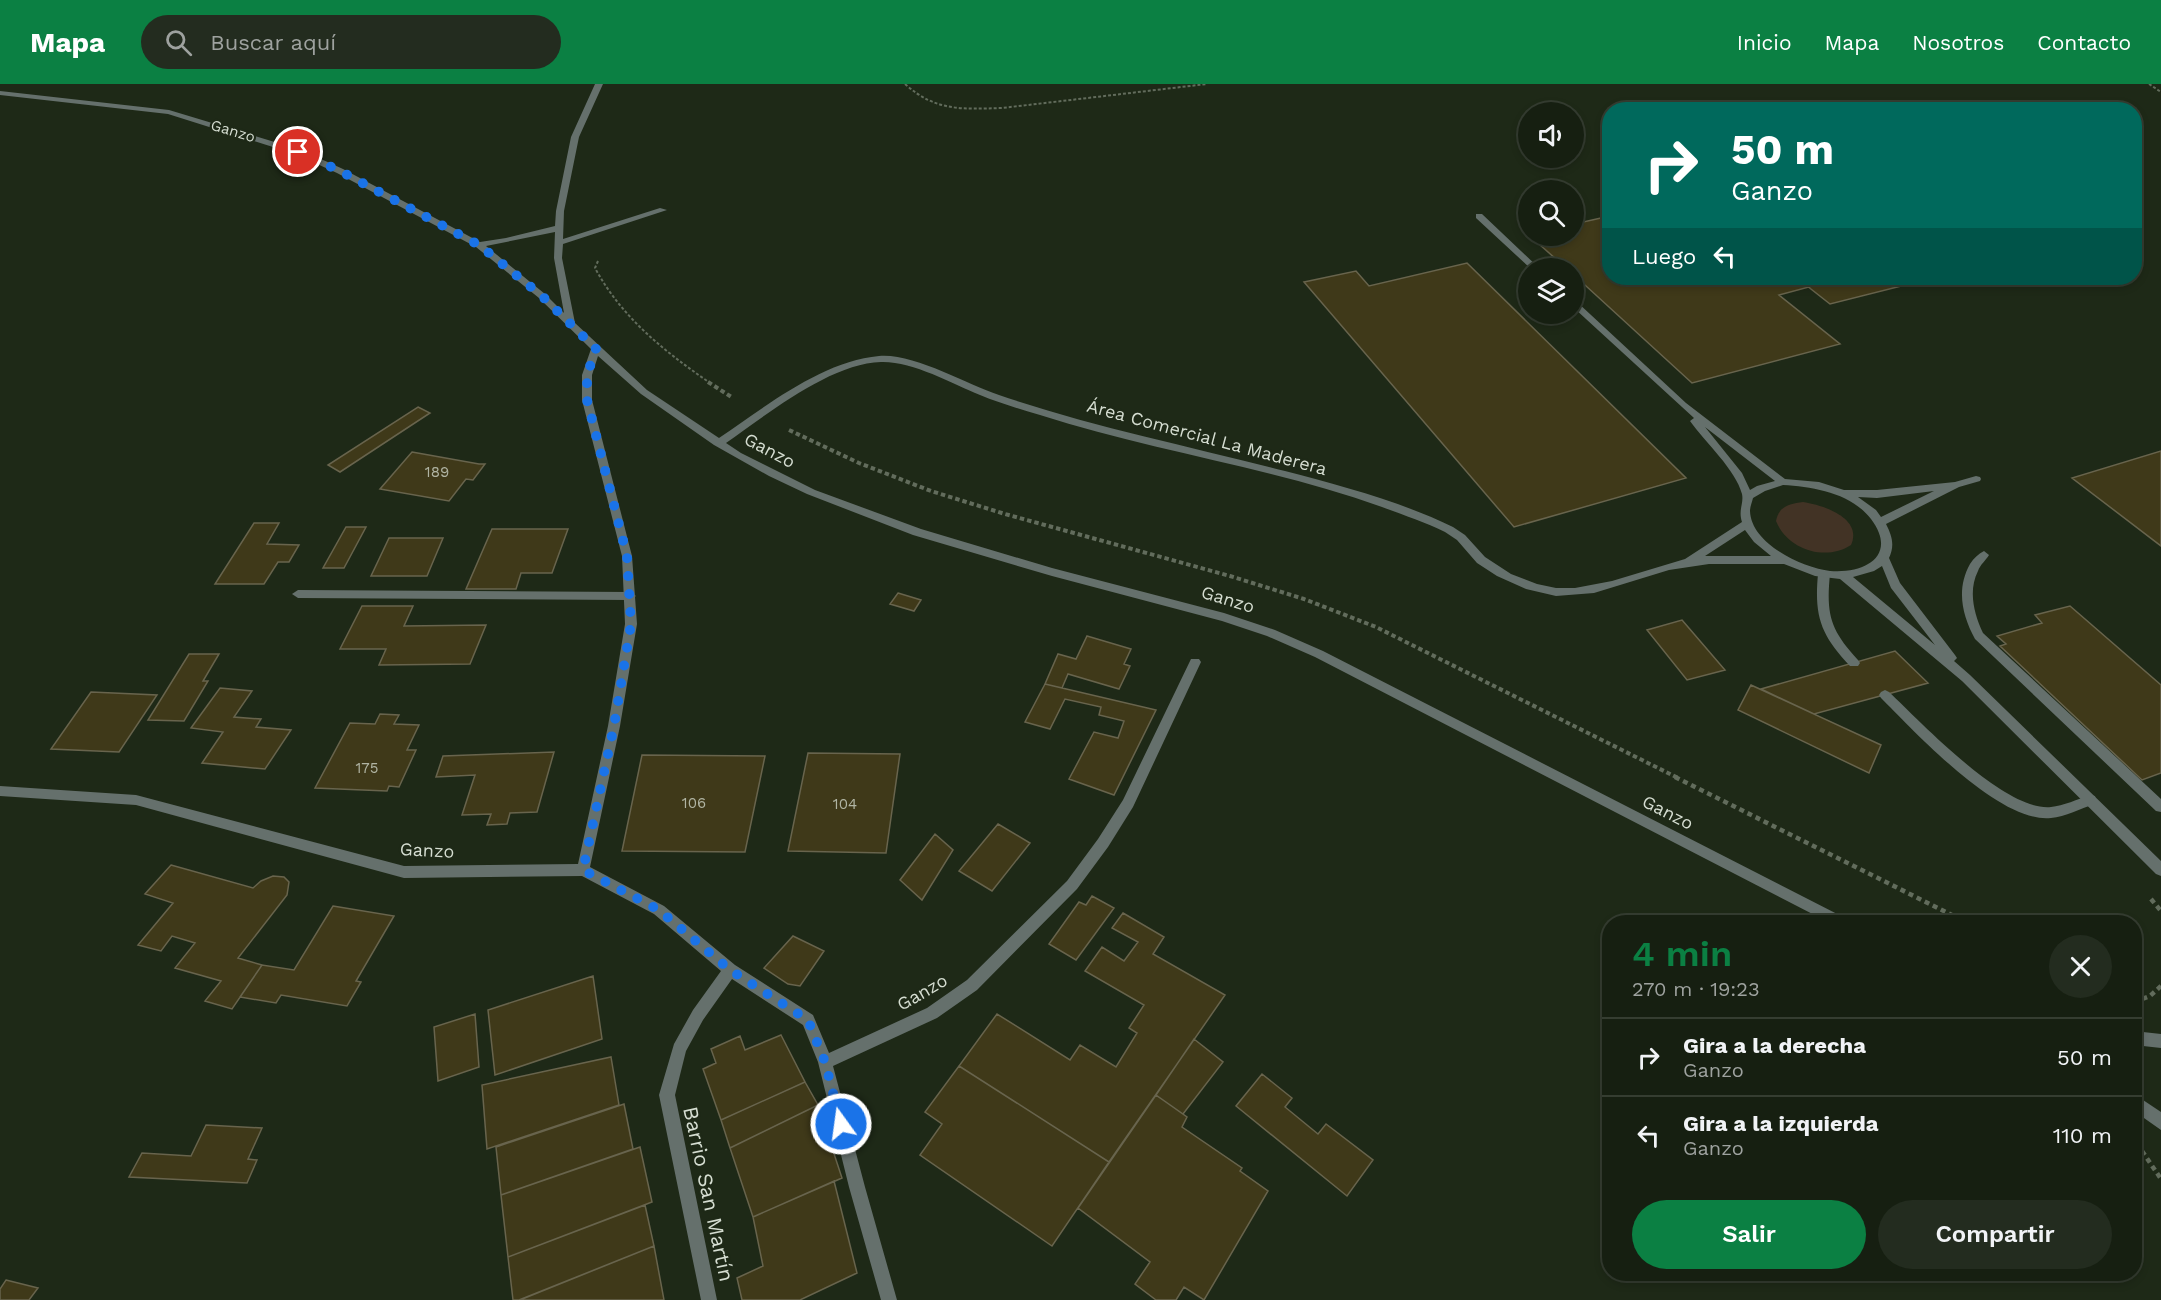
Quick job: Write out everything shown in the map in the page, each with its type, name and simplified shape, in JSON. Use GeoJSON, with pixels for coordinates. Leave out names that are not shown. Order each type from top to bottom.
{"type":"FeatureCollection","features":[{"type":"Feature","properties":{"kind":"street"},"geometry":{"type":"LineString","coordinates":[[571,323],[558,258],[559,228],[575,137],[599,84]]}},
{"type":"Feature","properties":{"kind":"street","name":"Ganzo"},"geometry":{"type":"LineString","coordinates":[[0,93],[169,112],[298,152],[340,171],[479,245],[542,296],[644,392],[737,455],[811,492],[917,532],[1052,572],[1224,617],[1300,645],[1826,915]]}},
{"type":"Feature","properties":{"kind":"street"},"geometry":{"type":"LineString","coordinates":[[558,243],[663,210]]}},
{"type":"Feature","properties":{"kind":"street"},"geometry":{"type":"LineString","coordinates":[[1479,216],[1524,258]]}},
{"type":"Feature","properties":{"kind":"street"},"geometry":{"type":"LineString","coordinates":[[479,245],[559,228]]}},
{"type":"Feature","properties":{"kind":"street"},"geometry":{"type":"LineString","coordinates":[[1584,313],[1683,405],[1783,482]]}},
{"type":"Feature","properties":{"kind":"street"},"geometry":{"type":"LineString","coordinates":[[596,349],[587,375],[587,400],[627,556],[631,624],[614,726],[583,870],[659,910],[730,970],[808,1020],[825,1062],[856,1187],[889,1300]]}},
{"type":"Feature","properties":{"kind":"street","name":"Área Comercial La Maderera"},"geometry":{"type":"LineString","coordinates":[[718,443],[768,410],[834,372],[861,362],[892,358],[999,398],[1041,411],[1288,475],[1414,515],[1455,532],[1482,560],[1497,571],[1538,589],[1559,592],[1599,588],[1688,562],[1784,560]]}},
{"type":"Feature","properties":{"kind":"street"},"geometry":{"type":"LineString","coordinates":[[1683,405],[1738,475],[1748,496],[1744,511],[1747,524]]}},
{"type":"Feature","properties":{"kind":"street"},"geometry":{"type":"LineString","coordinates":[[1880,522],[1954,485],[1976,478]]}},
{"type":"Feature","properties":{"kind":"street"},"geometry":{"type":"LineString","coordinates":[[1748,496],[1761,488],[1783,482],[1819,485],[1864,505],[1880,522],[1887,536],[1888,548],[1884,559],[1895,585],[1966,678]]}},
{"type":"Feature","properties":{"kind":"street"},"geometry":{"type":"LineString","coordinates":[[1841,493],[1877,494],[1954,485]]}},
{"type":"Feature","properties":{"kind":"street","name":"Área Comercial La Maderera"},"geometry":{"type":"LineString","coordinates":[[1688,562],[1747,524],[1759,541],[1784,560],[1824,574],[1843,575],[1874,567],[1884,559]]}},
{"type":"Feature","properties":{"kind":"street"},"geometry":{"type":"LineString","coordinates":[[1984,555],[1971,569],[1968,578],[1971,616],[1979,636],[2161,807]]}},
{"type":"Feature","properties":{"kind":"street"},"geometry":{"type":"LineString","coordinates":[[1824,574],[1821,598],[1825,624],[1834,643],[1854,663]]}},
{"type":"Feature","properties":{"kind":"street"},"geometry":{"type":"LineString","coordinates":[[1843,575],[1966,678],[2161,870]]}},
{"type":"Feature","properties":{"kind":"street"},"geometry":{"type":"LineString","coordinates":[[298,594],[630,596]]}},
{"type":"Feature","properties":{"kind":"street","name":"Ganzo"},"geometry":{"type":"LineString","coordinates":[[825,1062],[932,1012],[972,985],[1072,885],[1103,843],[1128,803],[1195,662]]}},
{"type":"Feature","properties":{"kind":"street"},"geometry":{"type":"LineString","coordinates":[[1885,695],[1960,768],[2006,799],[2031,810],[2050,813],[2090,800]]}},
{"type":"Feature","properties":{"kind":"street","name":"Ganzo"},"geometry":{"type":"LineString","coordinates":[[0,791],[136,800],[404,872],[583,870]]}},
{"type":"Feature","properties":{"kind":"street","name":"Barrio San Martín"},"geometry":{"type":"LineString","coordinates":[[709,1300],[667,1095],[679,1049],[698,1016],[730,970]]}},
{"type":"Feature","properties":{"kind":"street"},"geometry":{"type":"LineString","coordinates":[[2142,1039],[2161,1041]]}},
{"type":"Feature","properties":{"kind":"street"},"geometry":{"type":"LineString","coordinates":[[2142,1107],[2161,1122]]}},
{"type":"Feature","properties":{"kind":"path"},"geometry":{"type":"LineString","coordinates":[[905,84],[920,98],[943,106],[975,108],[1002,108],[1207,84]]}},
{"type":"Feature","properties":{"kind":"path"},"geometry":{"type":"LineString","coordinates":[[2149,84],[2161,92]]}},
{"type":"Feature","properties":{"kind":"path"},"geometry":{"type":"LineString","coordinates":[[2142,999],[2150,996],[2161,986]]}},
{"type":"Feature","properties":{"kind":"path"},"geometry":{"type":"LineString","coordinates":[[2142,1152],[2161,1179]]}},
{"type":"Feature","properties":{"kind":"shaded area"},"geometry":{"type":"Polygon","coordinates":[[[1803,502],[1821,506],[1839,514],[1846,520],[1853,536],[1851,545],[1841,550],[1819,552],[1808,550],[1789,539],[1781,531],[1776,521],[1777,516],[1785,507],[1803,502]]]}},
{"type":"Feature","properties":{"kind":"building"},"geometry":{"type":"Polygon","coordinates":[[[1602,218],[1602,285],[1806,285],[1809,287],[1779,295],[1840,344],[1692,383],[1584,284],[1584,258],[1555,258],[1541,246],[1584,246],[1584,222],[1602,218]]]}},
{"type":"Feature","properties":{"kind":"building"},"geometry":{"type":"Polygon","coordinates":[[[1467,263],[1518,313],[1518,324],[1529,324],[1686,478],[1514,527],[1304,282],[1356,271],[1369,286],[1467,263]]]}},
{"type":"Feature","properties":{"kind":"building"},"geometry":{"type":"Polygon","coordinates":[[[1806,285],[1905,285],[1830,304],[1806,285]]]}},
{"type":"Feature","properties":{"kind":"building"},"geometry":{"type":"Polygon","coordinates":[[[418,407],[430,413],[340,472],[328,465],[418,407]]]}},
{"type":"Feature","properties":{"kind":"building"},"geometry":{"type":"Polygon","coordinates":[[[2161,451],[2161,546],[2072,478],[2161,451]]]}},
{"type":"Feature","properties":{"kind":"building"},"geometry":{"type":"Polygon","coordinates":[[[412,452],[485,464],[473,480],[466,479],[449,501],[380,489],[412,452]]]}},
{"type":"Feature","properties":{"kind":"building"},"geometry":{"type":"Polygon","coordinates":[[[254,523],[279,523],[267,544],[299,545],[289,562],[278,562],[264,584],[215,584],[254,523]]]}},
{"type":"Feature","properties":{"kind":"building"},"geometry":{"type":"Polygon","coordinates":[[[346,527],[366,527],[344,568],[323,568],[346,527]]]}},
{"type":"Feature","properties":{"kind":"building"},"geometry":{"type":"Polygon","coordinates":[[[492,529],[568,529],[552,573],[521,573],[516,589],[466,589],[492,529]]]}},
{"type":"Feature","properties":{"kind":"building"},"geometry":{"type":"Polygon","coordinates":[[[389,538],[443,538],[427,576],[371,576],[389,538]]]}},
{"type":"Feature","properties":{"kind":"building"},"geometry":{"type":"Polygon","coordinates":[[[898,593],[921,600],[914,611],[890,604],[898,593]]]}},
{"type":"Feature","properties":{"kind":"building"},"geometry":{"type":"Polygon","coordinates":[[[362,606],[413,606],[404,626],[486,625],[470,664],[379,665],[386,649],[340,649],[362,606]]]}},
{"type":"Feature","properties":{"kind":"building"},"geometry":{"type":"Polygon","coordinates":[[[2070,606],[2161,685],[2161,773],[2142,780],[2000,646],[2006,644],[1997,636],[2042,623],[2035,615],[2070,606]]]}},
{"type":"Feature","properties":{"kind":"building"},"geometry":{"type":"Polygon","coordinates":[[[1682,620],[1725,670],[1687,680],[1647,630],[1682,620]]]}},
{"type":"Feature","properties":{"kind":"building"},"geometry":{"type":"Polygon","coordinates":[[[1087,636],[1131,649],[1124,664],[1130,666],[1119,689],[1068,674],[1062,688],[1045,684],[1058,654],[1076,659],[1087,636]]]}},
{"type":"Feature","properties":{"kind":"building"},"geometry":{"type":"Polygon","coordinates":[[[1895,651],[1928,683],[1814,714],[1761,689],[1895,651]]]}},
{"type":"Feature","properties":{"kind":"building"},"geometry":{"type":"Polygon","coordinates":[[[189,654],[219,654],[203,681],[208,681],[184,721],[148,720],[189,654]]]}},
{"type":"Feature","properties":{"kind":"building"},"geometry":{"type":"Polygon","coordinates":[[[1045,684],[1156,710],[1114,795],[1069,779],[1094,732],[1118,738],[1124,721],[1099,715],[1101,707],[1065,699],[1050,729],[1025,722],[1045,684]]]}},
{"type":"Feature","properties":{"kind":"building"},"geometry":{"type":"Polygon","coordinates":[[[1751,685],[1881,745],[1869,773],[1738,710],[1751,685]]]}},
{"type":"Feature","properties":{"kind":"building"},"geometry":{"type":"Polygon","coordinates":[[[220,688],[252,691],[234,717],[261,719],[256,727],[291,730],[265,769],[202,763],[223,732],[191,728],[220,688]]]}},
{"type":"Feature","properties":{"kind":"building"},"geometry":{"type":"Polygon","coordinates":[[[91,692],[157,695],[119,752],[51,749],[91,692]]]}},
{"type":"Feature","properties":{"kind":"building"},"geometry":{"type":"Polygon","coordinates":[[[380,714],[399,715],[394,724],[419,725],[407,750],[416,750],[399,787],[389,786],[387,791],[315,788],[350,723],[375,724],[380,714]]]}},
{"type":"Feature","properties":{"kind":"building"},"geometry":{"type":"Polygon","coordinates":[[[554,752],[537,812],[510,813],[507,824],[487,825],[491,814],[462,815],[475,775],[436,777],[443,756],[554,752]]]}},
{"type":"Feature","properties":{"kind":"building"},"geometry":{"type":"Polygon","coordinates":[[[808,753],[900,754],[886,853],[788,851],[808,753]]]}},
{"type":"Feature","properties":{"kind":"building"},"geometry":{"type":"Polygon","coordinates":[[[642,755],[765,756],[745,852],[622,851],[642,755]]]}},
{"type":"Feature","properties":{"kind":"building"},"geometry":{"type":"Polygon","coordinates":[[[998,824],[1030,843],[992,891],[959,871],[998,824]]]}},
{"type":"Feature","properties":{"kind":"building"},"geometry":{"type":"Polygon","coordinates":[[[935,834],[953,850],[922,900],[900,880],[935,834]]]}},
{"type":"Feature","properties":{"kind":"building"},"geometry":{"type":"Polygon","coordinates":[[[171,865],[253,888],[261,881],[273,876],[284,877],[289,882],[287,895],[238,958],[262,965],[232,1009],[205,1001],[221,981],[175,968],[195,943],[172,936],[161,951],[138,945],[173,903],[145,894],[171,865]]]}},
{"type":"Feature","properties":{"kind":"building"},"geometry":{"type":"Polygon","coordinates":[[[1092,896],[1114,908],[1076,960],[1049,944],[1079,902],[1086,905],[1092,896]]]}},
{"type":"Feature","properties":{"kind":"building"},"geometry":{"type":"Polygon","coordinates":[[[333,906],[394,916],[356,981],[361,982],[347,1006],[281,995],[276,1003],[240,997],[262,965],[294,970],[333,906]]]}},
{"type":"Feature","properties":{"kind":"building"},"geometry":{"type":"Polygon","coordinates":[[[1123,913],[1164,937],[1153,954],[1225,995],[1109,1162],[959,1066],[997,1014],[1070,1060],[1080,1045],[1116,1067],[1137,1033],[1129,1028],[1144,1005],[1085,971],[1102,947],[1124,961],[1138,942],[1112,928],[1123,913]]]}},
{"type":"Feature","properties":{"kind":"building"},"geometry":{"type":"Polygon","coordinates":[[[793,936],[824,951],[800,986],[788,984],[764,968],[793,936]]]}},
{"type":"Feature","properties":{"kind":"building"},"geometry":{"type":"Polygon","coordinates":[[[593,976],[602,1039],[495,1075],[488,1010],[593,976]]]}},
{"type":"Feature","properties":{"kind":"building"},"geometry":{"type":"Polygon","coordinates":[[[475,1014],[479,1067],[438,1081],[434,1027],[475,1014]]]}},
{"type":"Feature","properties":{"kind":"building"},"geometry":{"type":"Polygon","coordinates":[[[781,1035],[805,1082],[721,1120],[703,1069],[716,1063],[711,1049],[740,1036],[745,1050],[781,1035]]]}},
{"type":"Feature","properties":{"kind":"building"},"geometry":{"type":"Polygon","coordinates":[[[1194,1039],[1223,1062],[1183,1114],[1156,1095],[1194,1039]]]}},
{"type":"Feature","properties":{"kind":"building"},"geometry":{"type":"Polygon","coordinates":[[[611,1057],[619,1105],[487,1149],[482,1085],[611,1057]]]}},
{"type":"Feature","properties":{"kind":"building"},"geometry":{"type":"Polygon","coordinates":[[[959,1066],[1109,1162],[1052,1246],[920,1155],[942,1124],[925,1112],[959,1066]]]}},
{"type":"Feature","properties":{"kind":"building"},"geometry":{"type":"Polygon","coordinates":[[[1262,1074],[1292,1098],[1285,1107],[1318,1134],[1326,1124],[1373,1160],[1347,1196],[1236,1106],[1262,1074]]]}},
{"type":"Feature","properties":{"kind":"building"},"geometry":{"type":"Polygon","coordinates":[[[805,1082],[818,1105],[730,1148],[721,1120],[805,1082]]]}},
{"type":"Feature","properties":{"kind":"building"},"geometry":{"type":"Polygon","coordinates":[[[1156,1095],[1187,1117],[1182,1127],[1242,1168],[1240,1171],[1268,1191],[1204,1300],[1184,1287],[1176,1300],[1156,1300],[1135,1284],[1150,1262],[1078,1208],[1156,1095]]]}},
{"type":"Feature","properties":{"kind":"building"},"geometry":{"type":"Polygon","coordinates":[[[624,1104],[633,1149],[501,1195],[496,1147],[624,1104]]]}},
{"type":"Feature","properties":{"kind":"building"},"geometry":{"type":"Polygon","coordinates":[[[818,1105],[842,1178],[753,1217],[730,1148],[818,1105]]]}},
{"type":"Feature","properties":{"kind":"building"},"geometry":{"type":"Polygon","coordinates":[[[206,1125],[262,1128],[248,1159],[257,1160],[247,1183],[129,1177],[142,1153],[191,1156],[206,1125]]]}},
{"type":"Feature","properties":{"kind":"building"},"geometry":{"type":"Polygon","coordinates":[[[640,1147],[652,1202],[508,1257],[501,1195],[640,1147]]]}},
{"type":"Feature","properties":{"kind":"building"},"geometry":{"type":"Polygon","coordinates":[[[834,1181],[857,1273],[800,1300],[742,1300],[737,1278],[763,1266],[753,1217],[834,1181]]]}},
{"type":"Feature","properties":{"kind":"building"},"geometry":{"type":"Polygon","coordinates":[[[645,1205],[654,1246],[519,1300],[513,1300],[508,1257],[645,1205]]]}},
{"type":"Feature","properties":{"kind":"building"},"geometry":{"type":"Polygon","coordinates":[[[654,1246],[664,1300],[520,1300],[654,1246]]]}},
{"type":"Feature","properties":{"kind":"building"},"geometry":{"type":"Polygon","coordinates":[[[6,1280],[38,1288],[29,1300],[0,1300],[0,1289],[6,1280]]]}},
{"type":"Feature","properties":{"kind":"route"},"geometry":{"type":"LineString","coordinates":[[298,152],[340,171],[479,245],[542,296],[596,349],[587,375],[587,400],[627,556],[631,624],[614,726],[583,870],[659,910],[730,970],[808,1020],[825,1062],[841,1124]]}}]}
